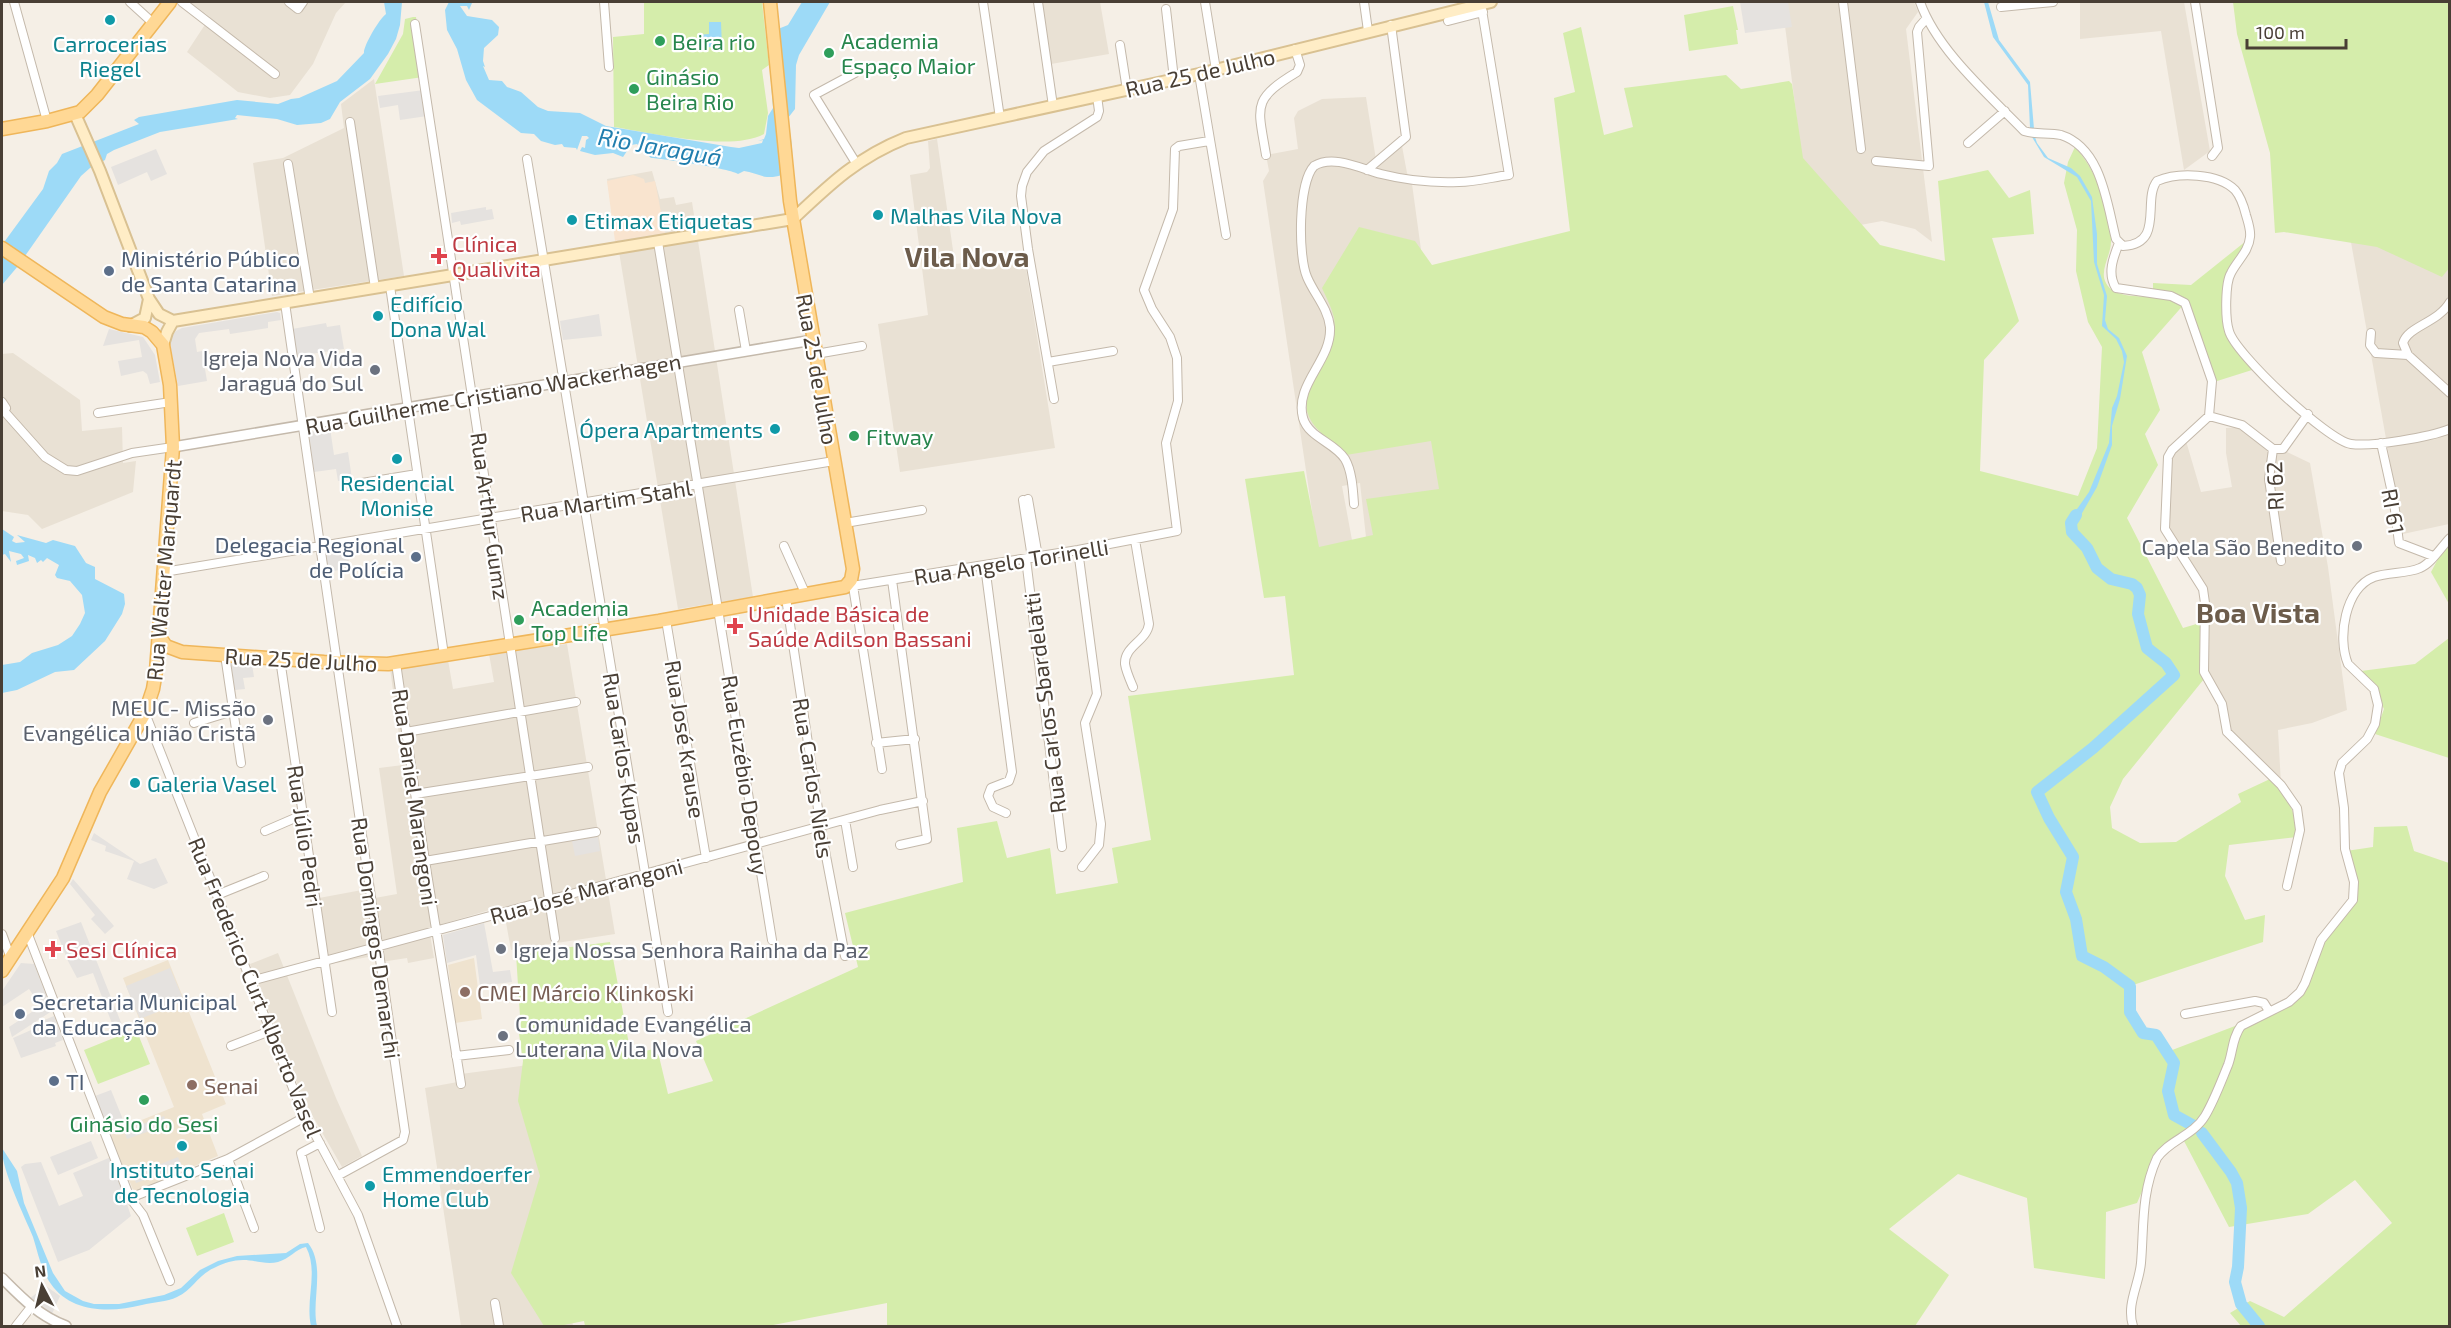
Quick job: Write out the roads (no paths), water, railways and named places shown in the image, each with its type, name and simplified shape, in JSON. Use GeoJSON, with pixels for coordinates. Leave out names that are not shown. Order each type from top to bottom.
{"type":"FeatureCollection","features":[{"type":"Feature","properties":{"kind":"main road"},"geometry":{"type":"LineString","coordinates":[[2,129],[47,121],[83,110],[98,95],[170,2]]}},
{"type":"Feature","properties":{"kind":"main road"},"geometry":{"type":"LineString","coordinates":[[75,114],[100,171],[149,299],[159,314],[173,321],[310,299],[793,219],[770,2]]}},
{"type":"Feature","properties":{"kind":"main road","name":"Rua 25 de Julho"},"geometry":{"type":"LineString","coordinates":[[159,636],[166,646],[182,651],[369,665],[396,663],[666,620],[848,587],[853,573],[793,219],[856,163],[881,148],[906,138],[1198,74],[1391,25],[1485,6]]}},
{"type":"Feature","properties":{"kind":"main road"},"geometry":{"type":"LineString","coordinates":[[2,248],[104,316],[130,326],[147,329],[163,345],[173,321]]}},
{"type":"Feature","properties":{"kind":"main road"},"geometry":{"type":"LineString","coordinates":[[130,326],[145,318],[149,299]]}},
{"type":"Feature","properties":{"kind":"main road","name":"Rua Walter Marquardt"},"geometry":{"type":"LineString","coordinates":[[2,971],[63,878],[100,792],[145,713],[153,688],[173,447],[171,402],[163,345]]}},
{"type":"Feature","properties":{"kind":"main road"},"geometry":{"type":"LineString","coordinates":[[156,671],[168,657],[182,651]]}},
{"type":"Feature","properties":{"kind":"street"},"geometry":{"type":"LineString","coordinates":[[14,2],[47,121]]}},
{"type":"Feature","properties":{"kind":"street"},"geometry":{"type":"LineString","coordinates":[[130,2],[153,23]]}},
{"type":"Feature","properties":{"kind":"street"},"geometry":{"type":"LineString","coordinates":[[182,2],[275,74]]}},
{"type":"Feature","properties":{"kind":"street"},"geometry":{"type":"LineString","coordinates":[[289,2],[300,5]]}},
{"type":"Feature","properties":{"kind":"street"},"geometry":{"type":"LineString","coordinates":[[604,2],[609,67]]}},
{"type":"Feature","properties":{"kind":"street"},"geometry":{"type":"LineString","coordinates":[[983,2],[1000,118]]}},
{"type":"Feature","properties":{"kind":"street"},"geometry":{"type":"LineString","coordinates":[[1038,2],[1053,106]]}},
{"type":"Feature","properties":{"kind":"street"},"geometry":{"type":"LineString","coordinates":[[1205,2],[1216,69]]}},
{"type":"Feature","properties":{"kind":"street"},"geometry":{"type":"LineString","coordinates":[[1364,2],[1368,31]]}},
{"type":"Feature","properties":{"kind":"street"},"geometry":{"type":"LineString","coordinates":[[1843,2],[1861,149]]}},
{"type":"Feature","properties":{"kind":"street"},"geometry":{"type":"LineString","coordinates":[[1920,2],[1926,19],[1940,41],[2026,133],[2059,134],[2069,138],[2084,151],[2098,174],[2119,243],[2111,270],[2111,281],[2116,288],[2171,296],[2184,303],[2212,381],[2209,416],[2172,450],[2168,457],[2165,529],[2203,589],[2205,603],[2204,672],[2222,704],[2227,732],[2281,785],[2297,808],[2300,830],[2287,886]]}},
{"type":"Feature","properties":{"kind":"street"},"geometry":{"type":"LineString","coordinates":[[2001,7],[2053,2]]}},
{"type":"Feature","properties":{"kind":"street"},"geometry":{"type":"LineString","coordinates":[[2195,2],[2218,148],[2212,156]]}},
{"type":"Feature","properties":{"kind":"street"},"geometry":{"type":"LineString","coordinates":[[1354,504],[1352,482],[1345,459],[1334,446],[1311,431],[1303,416],[1303,393],[1320,361],[1330,330],[1326,314],[1308,278],[1303,262],[1303,203],[1308,175],[1317,164],[1338,162],[1412,179],[1459,182],[1509,175],[1485,6],[1449,21]]}},
{"type":"Feature","properties":{"kind":"street"},"geometry":{"type":"LineString","coordinates":[[1166,9],[1174,79]]}},
{"type":"Feature","properties":{"kind":"street"},"geometry":{"type":"LineString","coordinates":[[1876,162],[1929,166],[1917,32],[1926,19]]}},
{"type":"Feature","properties":{"kind":"street","name":"Rua Arthur Gumz"},"geometry":{"type":"LineString","coordinates":[[415,24],[555,938]]}},
{"type":"Feature","properties":{"kind":"street"},"geometry":{"type":"LineString","coordinates":[[1367,170],[1406,137],[1391,25]]}},
{"type":"Feature","properties":{"kind":"street"},"geometry":{"type":"LineString","coordinates":[[1120,45],[1127,90]]}},
{"type":"Feature","properties":{"kind":"street"},"geometry":{"type":"LineString","coordinates":[[1266,155],[1259,107],[1262,99],[1281,82],[1297,72],[1300,65],[1295,49]]}},
{"type":"Feature","properties":{"kind":"street"},"geometry":{"type":"LineString","coordinates":[[855,73],[814,95],[856,163]]}},
{"type":"Feature","properties":{"kind":"street"},"geometry":{"type":"LineString","coordinates":[[1198,74],[1226,235]]}},
{"type":"Feature","properties":{"kind":"street"},"geometry":{"type":"LineString","coordinates":[[1054,399],[1028,249],[1021,196],[1022,186],[1027,172],[1044,152],[1097,117],[1099,111],[1097,96]]}},
{"type":"Feature","properties":{"kind":"street"},"geometry":{"type":"LineString","coordinates":[[1968,143],[2005,111]]}},
{"type":"Feature","properties":{"kind":"street"},"geometry":{"type":"LineString","coordinates":[[350,122],[375,288]]}},
{"type":"Feature","properties":{"kind":"street","name":"Rua Angelo Torinelli"},"geometry":{"type":"LineString","coordinates":[[848,587],[1032,558],[1177,531],[1166,443],[1179,401],[1177,358],[1170,337],[1146,298],[1144,290],[1173,209],[1175,149],[1179,146],[1209,141]]}},
{"type":"Feature","properties":{"kind":"street","name":"Rua Carlos Kupas"},"geometry":{"type":"LineString","coordinates":[[527,159],[668,1012]]}},
{"type":"Feature","properties":{"kind":"street"},"geometry":{"type":"LineString","coordinates":[[288,164],[310,299]]}},
{"type":"Feature","properties":{"kind":"street"},"geometry":{"type":"LineString","coordinates":[[2119,243],[2123,246],[2135,244],[2145,234],[2151,222],[2153,186],[2160,180],[2212,178],[2235,190],[2245,212],[2251,234],[2247,249],[2228,279],[2229,332],[2259,372],[2308,414],[2348,444],[2381,443],[2450,429]]}},
{"type":"Feature","properties":{"kind":"street","name":"Rua Euzébio Depouy"},"geometry":{"type":"LineString","coordinates":[[658,242],[772,940]]}},
{"type":"Feature","properties":{"kind":"street"},"geometry":{"type":"LineString","coordinates":[[390,286],[444,655]]}},
{"type":"Feature","properties":{"kind":"street"},"geometry":{"type":"LineString","coordinates":[[2450,302],[2438,317],[2404,339],[2404,347],[2408,355],[2450,393]]}},
{"type":"Feature","properties":{"kind":"street","name":"Rua Domingos Demarchi"},"geometry":{"type":"LineString","coordinates":[[285,303],[405,1137],[404,1140],[339,1175]]}},
{"type":"Feature","properties":{"kind":"street"},"geometry":{"type":"LineString","coordinates":[[739,310],[746,351]]}},
{"type":"Feature","properties":{"kind":"street"},"geometry":{"type":"LineString","coordinates":[[2371,333],[2370,345],[2376,353],[2408,355]]}},
{"type":"Feature","properties":{"kind":"street","name":"Rua Guilherme Cristiano Wackerhagen"},"geometry":{"type":"LineString","coordinates":[[173,447],[813,340]]}},
{"type":"Feature","properties":{"kind":"street"},"geometry":{"type":"LineString","coordinates":[[816,354],[862,346]]}},
{"type":"Feature","properties":{"kind":"street"},"geometry":{"type":"LineString","coordinates":[[1048,362],[1113,351]]}},
{"type":"Feature","properties":{"kind":"street"},"geometry":{"type":"LineString","coordinates":[[2,402],[6,405],[3,412],[45,457],[66,470],[77,471],[132,453],[173,447]]}},
{"type":"Feature","properties":{"kind":"street"},"geometry":{"type":"LineString","coordinates":[[98,413],[171,402]]}},
{"type":"Feature","properties":{"kind":"street"},"geometry":{"type":"LineString","coordinates":[[2273,449],[2283,449],[2308,414]]}},
{"type":"Feature","properties":{"kind":"street","name":"RI 62"},"geometry":{"type":"LineString","coordinates":[[2209,416],[2242,425],[2273,449],[2269,479],[2281,561]]}},
{"type":"Feature","properties":{"kind":"street","name":"RI 61"},"geometry":{"type":"LineString","coordinates":[[2381,443],[2394,502],[2399,543],[2433,556]]}},
{"type":"Feature","properties":{"kind":"street","name":"Rua Martim Stahl"},"geometry":{"type":"LineString","coordinates":[[164,572],[320,548],[834,461]]}},
{"type":"Feature","properties":{"kind":"street"},"geometry":{"type":"LineString","coordinates":[[356,484],[417,474]]}},
{"type":"Feature","properties":{"kind":"street","name":"Rua Carlos Sbardelatti"},"geometry":{"type":"LineString","coordinates":[[1026,499],[1062,847]]}},
{"type":"Feature","properties":{"kind":"street"},"geometry":{"type":"LineString","coordinates":[[845,523],[922,510]]}},
{"type":"Feature","properties":{"kind":"street"},"geometry":{"type":"LineString","coordinates":[[2133,1326],[2130,1316],[2141,1266],[2144,1203],[2153,1167],[2161,1152],[2190,1133],[2207,1113],[2228,1064],[2236,1033],[2241,1026],[2289,1002],[2300,992],[2321,940],[2329,927],[2348,907],[2355,892],[2345,849],[2344,808],[2339,773],[2342,763],[2367,739],[2375,724],[2378,705],[2374,689],[2348,664],[2345,658],[2344,640],[2348,608],[2367,581],[2381,575],[2422,568],[2450,538]]}},
{"type":"Feature","properties":{"kind":"street"},"geometry":{"type":"LineString","coordinates":[[1133,687],[1125,659],[1128,652],[1146,634],[1149,624],[1135,540]]}},
{"type":"Feature","properties":{"kind":"street"},"geometry":{"type":"LineString","coordinates":[[784,546],[806,595]]}},
{"type":"Feature","properties":{"kind":"street"},"geometry":{"type":"LineString","coordinates":[[1078,550],[1097,694],[1085,723],[1101,824],[1099,845],[1082,867]]}},
{"type":"Feature","properties":{"kind":"street"},"geometry":{"type":"LineString","coordinates":[[985,566],[1012,772],[1009,781],[991,788],[988,796],[993,807],[1006,813]]}},
{"type":"Feature","properties":{"kind":"street"},"geometry":{"type":"LineString","coordinates":[[892,580],[927,839],[900,845]]}},
{"type":"Feature","properties":{"kind":"street"},"geometry":{"type":"LineString","coordinates":[[848,587],[882,769]]}},
{"type":"Feature","properties":{"kind":"street","name":"Rua Carlos Niels"},"geometry":{"type":"LineString","coordinates":[[786,598],[820,827],[845,956]]}},
{"type":"Feature","properties":{"kind":"street","name":"Rua José Krause"},"geometry":{"type":"LineString","coordinates":[[666,620],[705,858]]}},
{"type":"Feature","properties":{"kind":"street"},"geometry":{"type":"LineString","coordinates":[[225,655],[241,763]]}},
{"type":"Feature","properties":{"kind":"street","name":"Rua Júlio Pedri"},"geometry":{"type":"LineString","coordinates":[[280,659],[332,1012]]}},
{"type":"Feature","properties":{"kind":"street","name":"Rua Daniel Marangoni"},"geometry":{"type":"LineString","coordinates":[[396,663],[461,1084]]}},
{"type":"Feature","properties":{"kind":"street"},"geometry":{"type":"LineString","coordinates":[[406,732],[576,702]]}},
{"type":"Feature","properties":{"kind":"street"},"geometry":{"type":"LineString","coordinates":[[194,723],[233,711]]}},
{"type":"Feature","properties":{"kind":"street","name":"Rua Frederico Curt Alberto Vasel"},"geometry":{"type":"LineString","coordinates":[[145,713],[305,1117],[339,1175],[358,1215],[397,1326]]}},
{"type":"Feature","properties":{"kind":"street"},"geometry":{"type":"LineString","coordinates":[[876,743],[915,740]]}},
{"type":"Feature","properties":{"kind":"street"},"geometry":{"type":"LineString","coordinates":[[415,794],[588,767]]}},
{"type":"Feature","properties":{"kind":"street","name":"Rua José Marangoni"},"geometry":{"type":"LineString","coordinates":[[251,981],[757,843],[923,801]]}},
{"type":"Feature","properties":{"kind":"street"},"geometry":{"type":"LineString","coordinates":[[265,831],[302,815]]}},
{"type":"Feature","properties":{"kind":"street"},"geometry":{"type":"LineString","coordinates":[[845,820],[853,867]]}},
{"type":"Feature","properties":{"kind":"street"},"geometry":{"type":"LineString","coordinates":[[425,861],[596,832]]}},
{"type":"Feature","properties":{"kind":"street"},"geometry":{"type":"LineString","coordinates":[[217,895],[264,876]]}},
{"type":"Feature","properties":{"kind":"street"},"geometry":{"type":"LineString","coordinates":[[27,932],[130,1198],[143,1215],[170,1281]]}},
{"type":"Feature","properties":{"kind":"street"},"geometry":{"type":"LineString","coordinates":[[2,934],[10,956]]}},
{"type":"Feature","properties":{"kind":"street"},"geometry":{"type":"LineString","coordinates":[[2185,1014],[2255,1001],[2264,1003],[2270,1011]]}},
{"type":"Feature","properties":{"kind":"street"},"geometry":{"type":"LineString","coordinates":[[231,1046],[270,1031]]}},
{"type":"Feature","properties":{"kind":"street"},"geometry":{"type":"LineString","coordinates":[[456,1056],[509,1050]]}},
{"type":"Feature","properties":{"kind":"street"},"geometry":{"type":"LineString","coordinates":[[130,1198],[228,1159],[305,1117]]}},
{"type":"Feature","properties":{"kind":"street"},"geometry":{"type":"LineString","coordinates":[[320,1143],[301,1153],[320,1228]]}},
{"type":"Feature","properties":{"kind":"street"},"geometry":{"type":"LineString","coordinates":[[228,1159],[254,1228]]}},
{"type":"Feature","properties":{"kind":"street"},"geometry":{"type":"LineString","coordinates":[[2,1278],[52,1324],[66,1326]]}},
{"type":"Feature","properties":{"kind":"street"},"geometry":{"type":"LineString","coordinates":[[495,1303],[499,1326]]}},
{"type":"Feature","properties":{"kind":"street"},"geometry":{"type":"LineString","coordinates":[[16,1326],[31,1307]]}},
{"type":"Feature","properties":{"kind":"water"},"geometry":{"type":"Polygon","coordinates":[[[384,2],[402,2],[396,39],[370,79],[340,102],[330,119],[321,123],[297,125],[277,119],[237,115],[235,118],[238,119],[160,132],[114,150],[107,154],[105,160],[81,176],[18,266],[2,285],[2,245],[43,189],[49,171],[62,154],[139,124],[134,120],[139,117],[237,100],[278,104],[299,98],[337,81],[364,53],[372,33],[386,14],[384,2]]]}},
{"type":"Feature","properties":{"kind":"water","name":"Rio Jaraguá"},"geometry":{"type":"Polygon","coordinates":[[[449,2],[479,2],[472,3],[469,10],[467,6],[460,6],[467,16],[492,20],[499,27],[498,35],[484,48],[485,67],[483,66],[489,80],[502,81],[507,87],[521,92],[538,107],[548,111],[580,113],[606,126],[739,148],[762,143],[763,140],[758,141],[764,139],[766,134],[768,116],[773,108],[769,57],[778,29],[788,25],[802,2],[830,2],[799,55],[796,65],[795,109],[788,118],[792,147],[790,165],[786,172],[779,176],[767,177],[744,171],[738,174],[710,167],[651,158],[637,144],[631,145],[623,157],[613,153],[595,155],[580,151],[582,147],[585,148],[586,140],[589,138],[587,136],[582,136],[577,150],[564,147],[562,144],[555,145],[541,141],[534,134],[521,133],[477,100],[466,80],[457,49],[447,30],[445,10],[449,2]]]}},
{"type":"Feature","properties":{"kind":"water"},"geometry":{"type":"Polygon","coordinates":[[[1984,2],[1988,2],[1999,40],[2030,82],[2034,129],[2030,128],[2028,85],[1993,37],[1984,2]]]}},
{"type":"Feature","properties":{"kind":"water"},"geometry":{"type":"Polygon","coordinates":[[[709,22],[721,22],[722,47],[697,47],[697,35],[709,34],[709,22]]]}},
{"type":"Feature","properties":{"kind":"water"},"geometry":{"type":"Polygon","coordinates":[[[2032,137],[2035,137],[2048,158],[2071,168],[2080,176],[2092,197],[2097,234],[2097,264],[2107,296],[2105,320],[2108,329],[2119,338],[2127,356],[2120,399],[2112,426],[2112,445],[2097,487],[2073,529],[2070,529],[2070,519],[2089,492],[2109,443],[2112,408],[2117,396],[2124,362],[2116,339],[2102,326],[2104,295],[2094,262],[2091,201],[2077,177],[2044,157],[2032,137]]]}},
{"type":"Feature","properties":{"kind":"water"},"geometry":{"type":"Polygon","coordinates":[[[2,529],[14,537],[12,541],[16,543],[25,542],[17,535],[46,543],[53,540],[75,546],[86,563],[95,567],[95,579],[124,594],[125,604],[122,614],[105,641],[74,670],[55,672],[17,690],[2,693],[2,665],[20,662],[32,653],[58,645],[72,636],[85,613],[82,595],[70,581],[57,578],[55,575],[59,565],[47,558],[37,563],[35,558],[28,555],[29,561],[17,565],[16,561],[24,558],[21,554],[9,551],[11,562],[5,554],[2,555],[2,529]]]}},
{"type":"Feature","properties":{"kind":"water"},"geometry":{"type":"Polygon","coordinates":[[[2,1148],[17,1171],[24,1203],[53,1273],[65,1291],[94,1304],[119,1304],[164,1295],[181,1288],[200,1270],[218,1261],[237,1256],[286,1253],[300,1244],[308,1243],[316,1262],[317,1326],[311,1326],[312,1276],[310,1257],[306,1247],[278,1262],[239,1260],[222,1264],[204,1274],[183,1294],[169,1300],[130,1308],[105,1310],[69,1301],[59,1294],[45,1273],[33,1237],[9,1180],[2,1148]]]}},
{"type":"Feature","properties":{"kind":"waterway"},"geometry":{"type":"LineString","coordinates":[[2076,515],[2071,523],[2072,532],[2087,548],[2097,568],[2111,579],[2132,584],[2137,588],[2140,595],[2138,614],[2147,648],[2166,663],[2174,675],[2093,748],[2037,792],[2049,818],[2073,857],[2066,892],[2076,919],[2082,956],[2104,967],[2130,986],[2130,1012],[2143,1033],[2156,1035],[2174,1063],[2168,1091],[2174,1115],[2194,1126]]}},
{"type":"Feature","properties":{"kind":"waterway"},"geometry":{"type":"LineString","coordinates":[[2202,1133],[2237,1183],[2241,1208],[2235,1282],[2241,1304],[2259,1326]]}},
{"type":"Feature","properties":{"kind":"place","name":"Carrocerias Riegel"},"geometry":{"type":"Point","coordinates":[110,20]}},
{"type":"Feature","properties":{"kind":"place","name":"Beira rio"},"geometry":{"type":"Point","coordinates":[660,41]}},
{"type":"Feature","properties":{"kind":"place","name":"Academia Espaço Maior"},"geometry":{"type":"Point","coordinates":[829,53]}},
{"type":"Feature","properties":{"kind":"place","name":"Ginásio Beira Rio"},"geometry":{"type":"Point","coordinates":[634,89]}},
{"type":"Feature","properties":{"kind":"place","name":"Malhas Vila Nova"},"geometry":{"type":"Point","coordinates":[878,215]}},
{"type":"Feature","properties":{"kind":"place","name":"Etimax Etiquetas"},"geometry":{"type":"Point","coordinates":[572,220]}},
{"type":"Feature","properties":{"kind":"place","name":"Clínica Qualivita"},"geometry":{"type":"Point","coordinates":[439,256]}},
{"type":"Feature","properties":{"kind":"place","name":"Ministério Público de Santa Catarina"},"geometry":{"type":"Point","coordinates":[109,271]}},
{"type":"Feature","properties":{"kind":"place","name":"Edifício Dona Wal"},"geometry":{"type":"Point","coordinates":[378,316]}},
{"type":"Feature","properties":{"kind":"place","name":"Igreja Nova Vida Jaraguá do Sul"},"geometry":{"type":"Point","coordinates":[375,370]}},
{"type":"Feature","properties":{"kind":"place","name":"Ópera Apartments"},"geometry":{"type":"Point","coordinates":[775,429]}},
{"type":"Feature","properties":{"kind":"place","name":"Fitway"},"geometry":{"type":"Point","coordinates":[854,436]}},
{"type":"Feature","properties":{"kind":"place","name":"Residencial Monise"},"geometry":{"type":"Point","coordinates":[397,459]}},
{"type":"Feature","properties":{"kind":"place","name":"Capela São Benedito"},"geometry":{"type":"Point","coordinates":[2357,546]}},
{"type":"Feature","properties":{"kind":"place","name":"Delegacia Regional de Polícia"},"geometry":{"type":"Point","coordinates":[416,557]}},
{"type":"Feature","properties":{"kind":"place","name":"Academia Top Life"},"geometry":{"type":"Point","coordinates":[519,620]}},
{"type":"Feature","properties":{"kind":"place","name":"Unidade Básica de Saúde Adilson Bassani"},"geometry":{"type":"Point","coordinates":[735,626]}},
{"type":"Feature","properties":{"kind":"place","name":"MEUC- Missão Evangélica União Cristã"},"geometry":{"type":"Point","coordinates":[268,720]}},
{"type":"Feature","properties":{"kind":"place","name":"Galeria Vasel"},"geometry":{"type":"Point","coordinates":[135,783]}},
{"type":"Feature","properties":{"kind":"place","name":"Sesi Clínica"},"geometry":{"type":"Point","coordinates":[53,949]}},
{"type":"Feature","properties":{"kind":"place","name":"Igreja Nossa Senhora Rainha da Paz"},"geometry":{"type":"Point","coordinates":[501,949]}},
{"type":"Feature","properties":{"kind":"place","name":"CMEI Márcio Klinkoski"},"geometry":{"type":"Point","coordinates":[465,992]}},
{"type":"Feature","properties":{"kind":"place","name":"Secretaria Municipal da Educação"},"geometry":{"type":"Point","coordinates":[20,1014]}},
{"type":"Feature","properties":{"kind":"place","name":"Comunidade Evangélica Luterana Vila Nova"},"geometry":{"type":"Point","coordinates":[503,1036]}},
{"type":"Feature","properties":{"kind":"place","name":"TI"},"geometry":{"type":"Point","coordinates":[54,1081]}},
{"type":"Feature","properties":{"kind":"place","name":"Senai"},"geometry":{"type":"Point","coordinates":[192,1085]}},
{"type":"Feature","properties":{"kind":"place","name":"Ginásio do Sesi"},"geometry":{"type":"Point","coordinates":[144,1100]}},
{"type":"Feature","properties":{"kind":"place","name":"Instituto Senai de Tecnologia"},"geometry":{"type":"Point","coordinates":[182,1146]}},
{"type":"Feature","properties":{"kind":"place","name":"Emmendoerfer Home Club"},"geometry":{"type":"Point","coordinates":[370,1186]}},
{"type":"Feature","properties":{"kind":"district","name":"Vila Nova"},"geometry":{"type":"Point","coordinates":[967,256]}},
{"type":"Feature","properties":{"kind":"district","name":"Boa Vista"},"geometry":{"type":"Point","coordinates":[2258,612]}}]}
